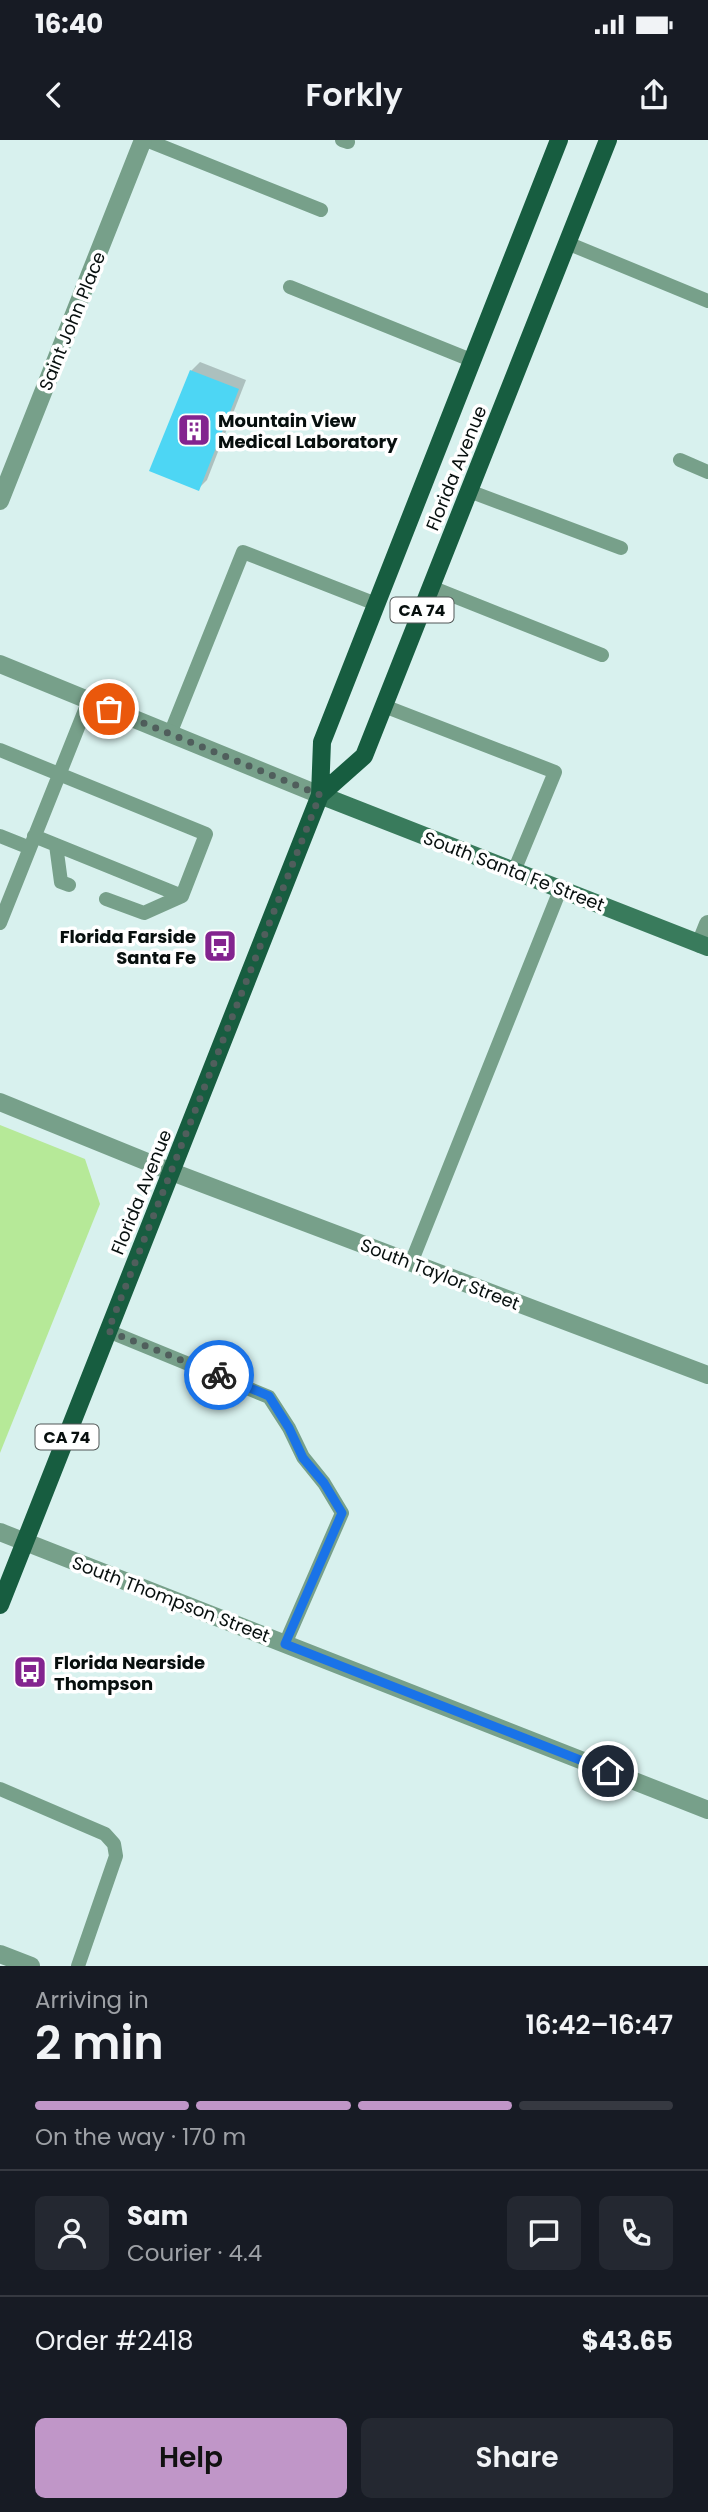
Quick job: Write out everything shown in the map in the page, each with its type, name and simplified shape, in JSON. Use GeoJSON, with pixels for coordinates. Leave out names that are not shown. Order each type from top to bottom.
{"type":"FeatureCollection","features":[{"type":"Feature","properties":{"kind":"main road","name":"Florida Avenue"},"geometry":{"type":"LineString","coordinates":[[0,1605],[320,795],[321,742],[559,140]]}},
{"type":"Feature","properties":{"kind":"main road","name":"Florida Avenue"},"geometry":{"type":"LineString","coordinates":[[320,795],[364,756],[608,140]]}},
{"type":"Feature","properties":{"kind":"street","name":"Saint John Place"},"geometry":{"type":"LineString","coordinates":[[0,501],[145,140]]}},
{"type":"Feature","properties":{"kind":"street"},"geometry":{"type":"LineString","coordinates":[[0,664],[320,795]]}},
{"type":"Feature","properties":{"kind":"street","name":"South Santa Fe Street"},"geometry":{"type":"LineString","coordinates":[[320,795],[704,945]]}},
{"type":"Feature","properties":{"kind":"street"},"geometry":{"type":"LineString","coordinates":[[704,945],[708,924]]}},
{"type":"Feature","properties":{"kind":"street","name":"South Taylor Street"},"geometry":{"type":"LineString","coordinates":[[0,1102],[172,1172],[708,1375]]}},
{"type":"Feature","properties":{"kind":"street","name":"South Thompson Street"},"geometry":{"type":"LineString","coordinates":[[0,1532],[708,1810]]}},
{"type":"Feature","properties":{"kind":"street"},"geometry":{"type":"LineString","coordinates":[[0,1954],[31,1966]]}},
{"type":"Feature","properties":{"kind":"lane"},"geometry":{"type":"LineString","coordinates":[[145,140],[321,210]]}},
{"type":"Feature","properties":{"kind":"lane"},"geometry":{"type":"LineString","coordinates":[[568,243],[708,301]]}},
{"type":"Feature","properties":{"kind":"lane"},"geometry":{"type":"LineString","coordinates":[[290,287],[471,360]]}},
{"type":"Feature","properties":{"kind":"lane"},"geometry":{"type":"LineString","coordinates":[[680,460],[708,472]]}},
{"type":"Feature","properties":{"kind":"lane"},"geometry":{"type":"LineString","coordinates":[[469,491],[621,548]]}},
{"type":"Feature","properties":{"kind":"lane"},"geometry":{"type":"LineString","coordinates":[[170,734],[243,552],[376,604]]}},
{"type":"Feature","properties":{"kind":"lane"},"geometry":{"type":"LineString","coordinates":[[431,587],[602,655]]}},
{"type":"Feature","properties":{"kind":"lane"},"geometry":{"type":"LineString","coordinates":[[0,923],[89,700]]}},
{"type":"Feature","properties":{"kind":"lane"},"geometry":{"type":"LineString","coordinates":[[384,706],[555,772],[514,872]]}},
{"type":"Feature","properties":{"kind":"lane"},"geometry":{"type":"LineString","coordinates":[[0,750],[206,834],[182,896],[144,913],[107,899]]}},
{"type":"Feature","properties":{"kind":"lane"},"geometry":{"type":"LineString","coordinates":[[0,836],[56,845],[182,896]]}},
{"type":"Feature","properties":{"kind":"lane"},"geometry":{"type":"LineString","coordinates":[[56,845],[61,882],[69,885]]}},
{"type":"Feature","properties":{"kind":"lane"},"geometry":{"type":"LineString","coordinates":[[411,1263],[560,890]]}},
{"type":"Feature","properties":{"kind":"lane"},"geometry":{"type":"LineString","coordinates":[[108,1331],[269,1396],[289,1428],[303,1458],[324,1483],[342,1513],[285,1644]]}},
{"type":"Feature","properties":{"kind":"lane"},"geometry":{"type":"LineString","coordinates":[[0,1789],[105,1834],[114,1844],[116,1856],[78,1966]]}},
{"type":"Feature","properties":{"kind":"green space"},"geometry":{"type":"Polygon","coordinates":[[[0,1125],[85,1159],[100,1204],[0,1453],[0,1125]]]}},
{"type":"Feature","properties":{"kind":"building","name":"Mountain View Medical Laboratory"},"geometry":{"type":"Polygon","coordinates":[[[190,370],[239,389],[199,491],[149,471],[190,370]]]}},
{"type":"Feature","properties":{"kind":"way so far"},"geometry":{"type":"LineString","coordinates":[[109,709],[320,795],[108,1331],[219,1375]]}},
{"type":"Feature","properties":{"kind":"place","name":"Mountain View Medical Laboratory"},"geometry":{"type":"Point","coordinates":[194,430]}},
{"type":"Feature","properties":{"kind":"place","name":"Florida Farside Santa Fe"},"geometry":{"type":"Point","coordinates":[220,946]}},
{"type":"Feature","properties":{"kind":"place","name":"Florida Nearside Thompson"},"geometry":{"type":"Point","coordinates":[30,1672]}},
{"type":"Feature","properties":{"kind":"route"},"geometry":{"type":"LineString","coordinates":[[219,1375],[269,1396],[289,1428],[303,1458],[324,1483],[342,1513],[285,1644],[608,1771]]}}]}
